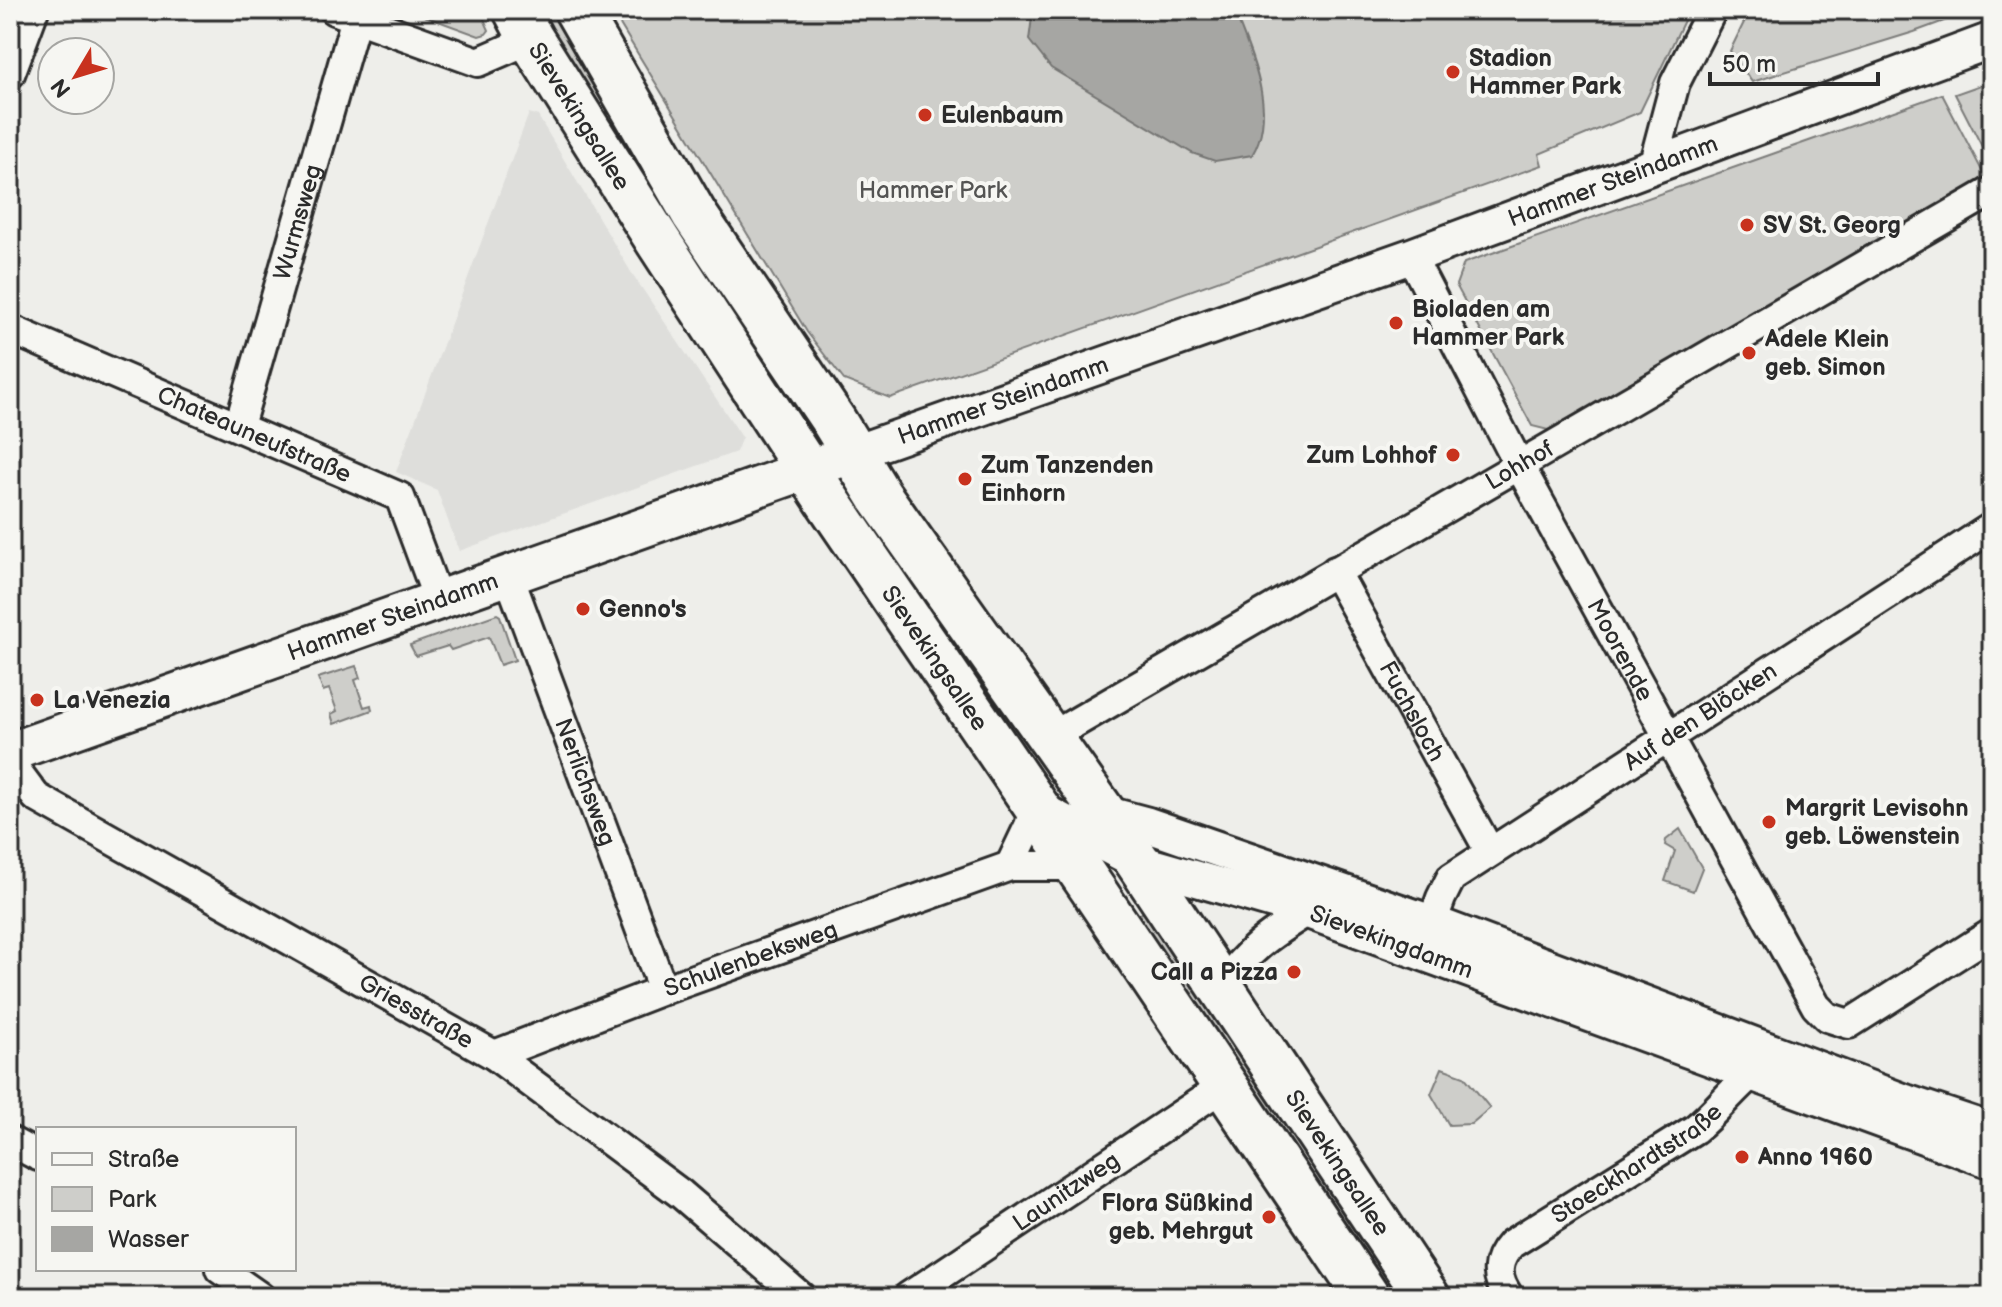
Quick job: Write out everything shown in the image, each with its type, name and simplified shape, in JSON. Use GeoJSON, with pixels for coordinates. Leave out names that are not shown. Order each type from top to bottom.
{"type":"FeatureCollection","features":[{"type":"Feature","properties":{"kind":"main road","name":"Sievekingsallee"},"geometry":{"type":"LineString","coordinates":[[591,18],[694,214],[854,453],[880,497],[1138,862],[1427,1297]]}},
{"type":"Feature","properties":{"kind":"main road","name":"Sievekingsallee"},"geometry":{"type":"LineString","coordinates":[[523,24],[658,241],[807,470],[1367,1297]]}},
{"type":"Feature","properties":{"kind":"main road","name":"Hammer Steindamm"},"geometry":{"type":"LineString","coordinates":[[10,752],[184,693],[438,599],[854,453]]}},
{"type":"Feature","properties":{"kind":"street"},"geometry":{"type":"LineString","coordinates":[[10,74],[34,10]]}},
{"type":"Feature","properties":{"kind":"street"},"geometry":{"type":"LineString","coordinates":[[1653,166],[1675,83],[1712,10]]}},
{"type":"Feature","properties":{"kind":"street"},"geometry":{"type":"LineString","coordinates":[[345,14],[478,62],[523,24]]}},
{"type":"Feature","properties":{"kind":"street","name":"Wurmsweg"},"geometry":{"type":"LineString","coordinates":[[239,426],[345,14]]}},
{"type":"Feature","properties":{"kind":"street","name":"Hammer Steindamm"},"geometry":{"type":"LineString","coordinates":[[854,453],[1411,256],[1992,40]]}},
{"type":"Feature","properties":{"kind":"street","name":"Lohhof"},"geometry":{"type":"LineString","coordinates":[[1049,738],[1992,191]]}},
{"type":"Feature","properties":{"kind":"street","name":"Moorende"},"geometry":{"type":"LineString","coordinates":[[1411,256],[1519,465],[1816,1006],[1827,1017],[1849,1024],[1992,933]]}},
{"type":"Feature","properties":{"kind":"street","name":"Chateauneufstraße"},"geometry":{"type":"LineString","coordinates":[[10,329],[400,497],[438,599]]}},
{"type":"Feature","properties":{"kind":"street","name":"Auf den Blöcken"},"geometry":{"type":"LineString","coordinates":[[1432,923],[1451,878],[1992,527]]}},
{"type":"Feature","properties":{"kind":"street","name":"Fuchsloch"},"geometry":{"type":"LineString","coordinates":[[1335,571],[1490,852]]}},
{"type":"Feature","properties":{"kind":"street","name":"Nerlichsweg"},"geometry":{"type":"LineString","coordinates":[[508,574],[663,990]]}},
{"type":"Feature","properties":{"kind":"street","name":"Griesstraße"},"geometry":{"type":"LineString","coordinates":[[10,762],[36,797],[494,1055],[681,1194],[801,1297]]}},
{"type":"Feature","properties":{"kind":"street"},"geometry":{"type":"LineString","coordinates":[[1010,866],[1035,806]]}},
{"type":"Feature","properties":{"kind":"street","name":"Sievekingdamm"},"geometry":{"type":"LineString","coordinates":[[1035,806],[1138,862],[1308,911],[1751,1072],[1935,1143],[1992,1161]]}},
{"type":"Feature","properties":{"kind":"street","name":"Sievekingdamm"},"geometry":{"type":"LineString","coordinates":[[1103,813],[1148,825],[1432,923],[1905,1102],[1992,1131]]}},
{"type":"Feature","properties":{"kind":"street","name":"Schulenbeksweg"},"geometry":{"type":"LineString","coordinates":[[494,1055],[663,990],[1010,866],[1078,866]]}},
{"type":"Feature","properties":{"kind":"street"},"geometry":{"type":"LineString","coordinates":[[1220,988],[1242,959],[1260,942],[1308,911]]}},
{"type":"Feature","properties":{"kind":"street"},"geometry":{"type":"LineString","coordinates":[[1751,1072],[1783,1054]]}},
{"type":"Feature","properties":{"kind":"street","name":"Stoeckhardtstraße"},"geometry":{"type":"LineString","coordinates":[[1509,1297],[1498,1274],[1501,1256],[1511,1244],[1695,1129],[1751,1072]]}},
{"type":"Feature","properties":{"kind":"street","name":"Launitzweg"},"geometry":{"type":"LineString","coordinates":[[908,1297],[1224,1086]]}},
{"type":"Feature","properties":{"kind":"street"},"geometry":{"type":"LineString","coordinates":[[10,1141],[36,1155]]}},
{"type":"Feature","properties":{"kind":"street"},"geometry":{"type":"LineString","coordinates":[[223,1271],[260,1297]]}},
{"type":"Feature","properties":{"kind":"shaded area"},"geometry":{"type":"Polygon","coordinates":[[[529,113],[538,116],[631,272],[742,437],[736,452],[459,551],[437,490],[396,472],[529,113]]]}},
{"type":"Feature","properties":{"kind":"green space"},"geometry":{"type":"Polygon","coordinates":[[[408,10],[480,10],[489,30],[479,36],[408,10]]]}},
{"type":"Feature","properties":{"kind":"green space"},"geometry":{"type":"Polygon","coordinates":[[[541,10],[552,10],[672,219],[807,419],[797,422],[609,132],[541,10]]]}},
{"type":"Feature","properties":{"kind":"green space","name":"Hammer Park"},"geometry":{"type":"Polygon","coordinates":[[[626,10],[1689,10],[1640,112],[1539,154],[1542,165],[890,398],[844,380],[807,332],[618,21],[626,10]]]}},
{"type":"Feature","properties":{"kind":"green space"},"geometry":{"type":"Polygon","coordinates":[[[1750,10],[1974,10],[1914,32],[1752,82],[1730,51],[1750,10]]]}},
{"type":"Feature","properties":{"kind":"green space"},"geometry":{"type":"Polygon","coordinates":[[[1992,81],[1992,166],[1955,94],[1992,81]]]}},
{"type":"Feature","properties":{"kind":"green space","name":"SV St. Georg"},"geometry":{"type":"Polygon","coordinates":[[[1942,94],[1990,186],[1548,430],[1532,426],[1456,285],[1464,263],[1942,94]]]}},
{"type":"Feature","properties":{"kind":"green space"},"geometry":{"type":"Polygon","coordinates":[[[497,614],[515,660],[500,665],[489,637],[451,650],[448,646],[416,656],[410,645],[497,614]]]}},
{"type":"Feature","properties":{"kind":"green space"},"geometry":{"type":"Polygon","coordinates":[[[356,666],[360,678],[355,680],[364,707],[371,705],[372,710],[334,724],[331,714],[337,711],[329,689],[323,691],[318,678],[356,666]]]}},
{"type":"Feature","properties":{"kind":"green space"},"geometry":{"type":"Polygon","coordinates":[[[1680,829],[1702,868],[1693,891],[1665,881],[1675,851],[1665,845],[1666,840],[1680,829]]]}},
{"type":"Feature","properties":{"kind":"green space"},"geometry":{"type":"Polygon","coordinates":[[[1147,909],[1403,1287],[1389,1297],[1134,919],[1147,909]]]}},
{"type":"Feature","properties":{"kind":"green space"},"geometry":{"type":"Polygon","coordinates":[[[1442,1068],[1464,1076],[1490,1108],[1471,1124],[1449,1125],[1431,1094],[1442,1068]]]}},
{"type":"Feature","properties":{"kind":"water"},"geometry":{"type":"Polygon","coordinates":[[[1033,10],[1234,10],[1254,63],[1262,101],[1260,138],[1252,155],[1215,161],[1192,153],[1051,68],[1029,40],[1033,10]]]}},
{"type":"Feature","properties":{"kind":"place","name":"Stadion Hammer Park"},"geometry":{"type":"Point","coordinates":[1453,72]}},
{"type":"Feature","properties":{"kind":"place","name":"Eulenbaum"},"geometry":{"type":"Point","coordinates":[925,115]}},
{"type":"Feature","properties":{"kind":"place","name":"SV St. Georg"},"geometry":{"type":"Point","coordinates":[1747,225]}},
{"type":"Feature","properties":{"kind":"place","name":"Bioladen am Hammer Park"},"geometry":{"type":"Point","coordinates":[1396,323]}},
{"type":"Feature","properties":{"kind":"place","name":"Adele Klein geb. Simon"},"geometry":{"type":"Point","coordinates":[1749,353]}},
{"type":"Feature","properties":{"kind":"place","name":"Zum Lohhof"},"geometry":{"type":"Point","coordinates":[1453,455]}},
{"type":"Feature","properties":{"kind":"place","name":"Zum Tanzenden Einhorn"},"geometry":{"type":"Point","coordinates":[965,479]}},
{"type":"Feature","properties":{"kind":"place","name":"Genno's"},"geometry":{"type":"Point","coordinates":[583,609]}},
{"type":"Feature","properties":{"kind":"place","name":"La Venezia"},"geometry":{"type":"Point","coordinates":[37,700]}},
{"type":"Feature","properties":{"kind":"place","name":"Margrit Levisohn geb. Löwenstein"},"geometry":{"type":"Point","coordinates":[1769,822]}},
{"type":"Feature","properties":{"kind":"place","name":"Call a Pizza"},"geometry":{"type":"Point","coordinates":[1294,972]}},
{"type":"Feature","properties":{"kind":"place","name":"Anno 1960"},"geometry":{"type":"Point","coordinates":[1742,1157]}},
{"type":"Feature","properties":{"kind":"place","name":"Flora Süßkind geb. Mehrgut"},"geometry":{"type":"Point","coordinates":[1269,1217]}}]}
